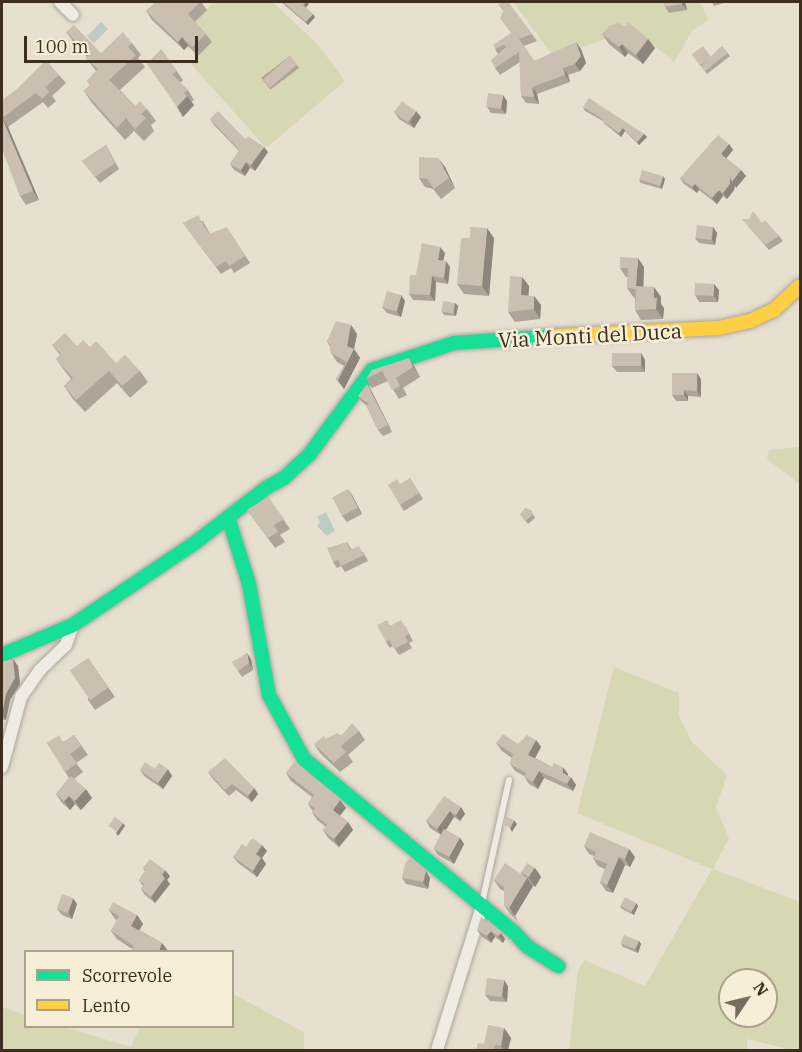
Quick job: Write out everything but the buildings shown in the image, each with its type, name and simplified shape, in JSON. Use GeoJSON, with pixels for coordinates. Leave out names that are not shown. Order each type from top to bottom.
{"type":"FeatureCollection","features":[{"type":"Feature","properties":{"kind":"street"},"geometry":{"type":"LineString","coordinates":[[60,2],[73,15]]}},
{"type":"Feature","properties":{"kind":"street","name":"Via Monti del Duca"},"geometry":{"type":"LineString","coordinates":[[228,517],[266,488],[284,478],[309,455],[372,370],[454,343],[606,332],[719,328],[750,321],[774,310],[801,286]]}},
{"type":"Feature","properties":{"kind":"street"},"geometry":{"type":"LineString","coordinates":[[2,655],[73,625],[196,542],[228,517],[249,584],[269,695],[275,710],[304,759],[514,932],[528,947],[558,966]]}},
{"type":"Feature","properties":{"kind":"street"},"geometry":{"type":"LineString","coordinates":[[2,767],[21,697],[40,670],[66,645],[73,625]]}},
{"type":"Feature","properties":{"kind":"street"},"geometry":{"type":"LineString","coordinates":[[437,1050],[482,906]]}},
{"type":"Feature","properties":{"kind":"lane"},"geometry":{"type":"LineString","coordinates":[[482,906],[509,780]]}},
{"type":"Feature","properties":{"kind":"green space"},"geometry":{"type":"Polygon","coordinates":[[[213,2],[273,2],[319,46],[345,81],[266,148],[191,64],[211,43],[194,23],[213,2]]]}},
{"type":"Feature","properties":{"kind":"green space"},"geometry":{"type":"Polygon","coordinates":[[[513,2],[700,2],[709,20],[692,31],[674,62],[634,29],[554,57],[513,2]]]}},
{"type":"Feature","properties":{"kind":"green space"},"geometry":{"type":"Polygon","coordinates":[[[800,447],[800,484],[767,459],[769,450],[800,447]]]}},
{"type":"Feature","properties":{"kind":"green space"},"geometry":{"type":"Polygon","coordinates":[[[614,667],[679,693],[679,716],[692,742],[727,775],[716,807],[729,838],[713,869],[800,902],[800,1050],[784,1050],[784,1048],[747,1039],[747,1050],[569,1050],[578,971],[584,960],[645,986],[712,869],[577,813],[614,667]]]}},
{"type":"Feature","properties":{"kind":"green space"},"geometry":{"type":"Polygon","coordinates":[[[234,995],[304,1032],[304,1050],[2,1050],[2,1007],[24,1015],[24,1028],[67,1028],[131,1047],[140,1028],[234,1028],[234,995]]]}},
{"type":"Feature","properties":{"kind":"shaded area"},"geometry":{"type":"Polygon","coordinates":[[[101,22],[108,29],[94,43],[87,36],[101,22]]]}},
{"type":"Feature","properties":{"kind":"shaded area"},"geometry":{"type":"Polygon","coordinates":[[[326,512],[335,531],[327,536],[317,526],[320,522],[317,517],[326,512]]]}},
{"type":"Feature","properties":{"kind":"traffic: fast"},"geometry":{"type":"LineString","coordinates":[[2,655],[73,625],[196,542],[266,488],[284,478],[309,455],[372,370],[454,343],[557,336]]}},
{"type":"Feature","properties":{"kind":"traffic: fast"},"geometry":{"type":"LineString","coordinates":[[228,517],[249,584],[269,695],[304,759],[514,932],[528,947],[558,966]]}},
{"type":"Feature","properties":{"kind":"traffic: slow"},"geometry":{"type":"LineString","coordinates":[[557,336],[719,328],[750,321],[774,310],[800,286]]}}]}
